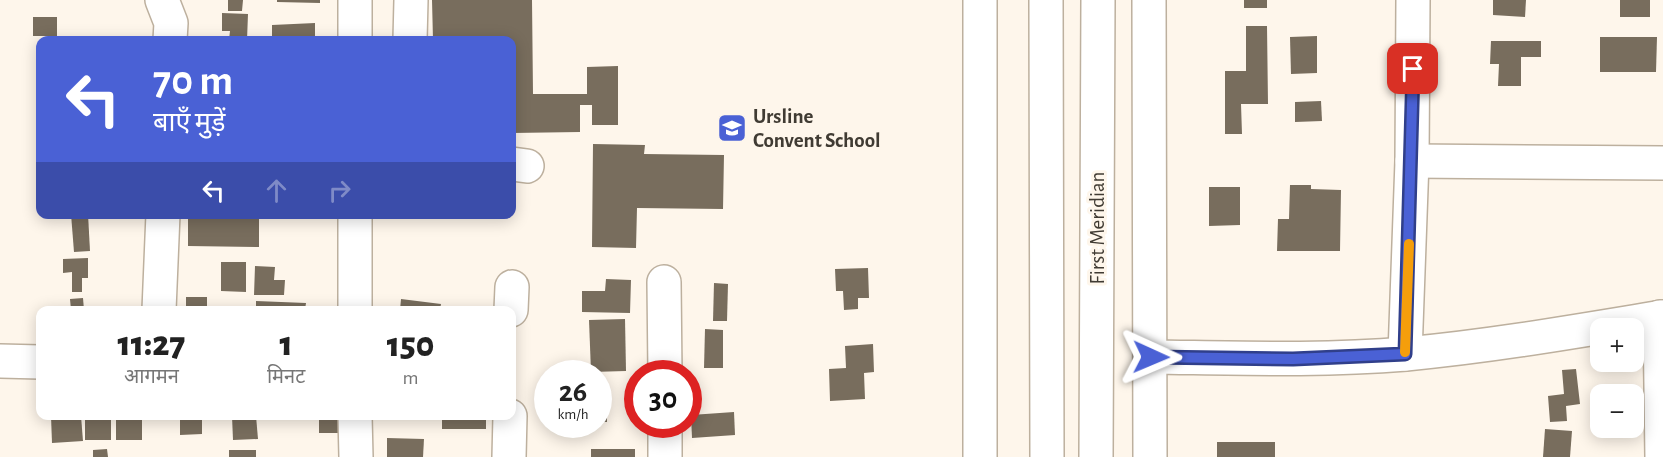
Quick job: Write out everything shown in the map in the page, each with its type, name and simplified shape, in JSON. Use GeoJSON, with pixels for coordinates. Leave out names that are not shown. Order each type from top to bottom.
{"type":"FeatureCollection","features":[{"type":"Feature","properties":{"kind":"street"},"geometry":{"type":"LineString","coordinates":[[162,0],[171,23],[170,36]]}},
{"type":"Feature","properties":{"kind":"street"},"geometry":{"type":"LineString","coordinates":[[355,0],[355,36]]}},
{"type":"Feature","properties":{"kind":"street"},"geometry":{"type":"LineString","coordinates":[[410,36],[411,0]]}},
{"type":"Feature","properties":{"kind":"street"},"geometry":{"type":"LineString","coordinates":[[980,0],[980,457]]}},
{"type":"Feature","properties":{"kind":"street"},"geometry":{"type":"LineString","coordinates":[[1046,0],[1047,457]]}},
{"type":"Feature","properties":{"kind":"street","name":"First Meridian"},"geometry":{"type":"LineString","coordinates":[[1096,457],[1098,0]]}},
{"type":"Feature","properties":{"kind":"street"},"geometry":{"type":"LineString","coordinates":[[1149,0],[1150,457]]}},
{"type":"Feature","properties":{"kind":"street"},"geometry":{"type":"LineString","coordinates":[[1405,354],[1412,161],[1413,0]]}},
{"type":"Feature","properties":{"kind":"street"},"geometry":{"type":"LineString","coordinates":[[1412,161],[1663,163]]}},
{"type":"Feature","properties":{"kind":"street"},"geometry":{"type":"LineString","coordinates":[[159,306],[163,219]]}},
{"type":"Feature","properties":{"kind":"street"},"geometry":{"type":"LineString","coordinates":[[355,219],[355,306]]}},
{"type":"Feature","properties":{"kind":"street"},"geometry":{"type":"LineString","coordinates":[[664,282],[665,360]]}},
{"type":"Feature","properties":{"kind":"street"},"geometry":{"type":"LineString","coordinates":[[1151,357],[1293,359],[1405,354],[1537,338],[1662,317],[1662,457]]}},
{"type":"Feature","properties":{"kind":"street"},"geometry":{"type":"LineString","coordinates":[[0,362],[36,362]]}},
{"type":"Feature","properties":{"kind":"street"},"geometry":{"type":"LineString","coordinates":[[356,420],[356,457]]}},
{"type":"Feature","properties":{"kind":"street"},"geometry":{"type":"LineString","coordinates":[[509,457],[510,420]]}},
{"type":"Feature","properties":{"kind":"street"},"geometry":{"type":"LineString","coordinates":[[665,438],[665,457]]}},
{"type":"Feature","properties":{"kind":"building"},"geometry":{"type":"Polygon","coordinates":[[[228,0],[243,0],[242,11],[228,11],[228,0]]]}},
{"type":"Feature","properties":{"kind":"building"},"geometry":{"type":"Polygon","coordinates":[[[277,0],[320,0],[320,3],[277,2],[277,0]]]}},
{"type":"Feature","properties":{"kind":"building"},"geometry":{"type":"Polygon","coordinates":[[[432,0],[532,0],[533,94],[587,94],[587,67],[618,66],[618,125],[592,125],[592,105],[580,105],[580,132],[516,133],[516,36],[433,36],[432,0]]]}},
{"type":"Feature","properties":{"kind":"building"},"geometry":{"type":"Polygon","coordinates":[[[1244,0],[1267,0],[1267,8],[1244,8],[1244,0]]]}},
{"type":"Feature","properties":{"kind":"building"},"geometry":{"type":"Polygon","coordinates":[[[1493,0],[1526,0],[1525,17],[1493,15],[1493,0]]]}},
{"type":"Feature","properties":{"kind":"building"},"geometry":{"type":"Polygon","coordinates":[[[1620,0],[1650,0],[1650,17],[1620,17],[1620,0]]]}},
{"type":"Feature","properties":{"kind":"building"},"geometry":{"type":"Polygon","coordinates":[[[222,13],[248,14],[247,36],[229,36],[230,31],[222,31],[222,13]]]}},
{"type":"Feature","properties":{"kind":"building"},"geometry":{"type":"Polygon","coordinates":[[[33,17],[57,17],[57,36],[33,36],[33,17]]]}},
{"type":"Feature","properties":{"kind":"building"},"geometry":{"type":"Polygon","coordinates":[[[315,23],[315,36],[272,36],[272,25],[315,23]]]}},
{"type":"Feature","properties":{"kind":"building"},"geometry":{"type":"Polygon","coordinates":[[[1246,26],[1267,26],[1268,104],[1241,104],[1242,134],[1225,134],[1225,71],[1246,71],[1246,26]]]}},
{"type":"Feature","properties":{"kind":"building"},"geometry":{"type":"Polygon","coordinates":[[[1317,36],[1317,73],[1291,74],[1290,37],[1317,36]]]}},
{"type":"Feature","properties":{"kind":"building"},"geometry":{"type":"Polygon","coordinates":[[[1600,37],[1657,37],[1656,72],[1600,72],[1600,37]]]}},
{"type":"Feature","properties":{"kind":"building"},"geometry":{"type":"Polygon","coordinates":[[[1491,41],[1541,41],[1541,57],[1521,57],[1521,86],[1498,86],[1499,64],[1490,64],[1491,41]]]}},
{"type":"Feature","properties":{"kind":"building"},"geometry":{"type":"Polygon","coordinates":[[[1321,101],[1322,121],[1295,122],[1295,102],[1321,101]]]}},
{"type":"Feature","properties":{"kind":"building"},"geometry":{"type":"Polygon","coordinates":[[[593,144],[645,145],[644,154],[724,155],[723,209],[637,208],[636,248],[592,247],[593,144]]]}},
{"type":"Feature","properties":{"kind":"building"},"geometry":{"type":"Polygon","coordinates":[[[1290,185],[1311,185],[1311,189],[1341,190],[1340,251],[1277,251],[1278,219],[1289,219],[1290,185]]]}},
{"type":"Feature","properties":{"kind":"building"},"geometry":{"type":"Polygon","coordinates":[[[1209,187],[1240,187],[1240,225],[1209,226],[1209,187]]]}},
{"type":"Feature","properties":{"kind":"building"},"geometry":{"type":"Polygon","coordinates":[[[71,219],[88,219],[90,251],[74,252],[71,219]]]}},
{"type":"Feature","properties":{"kind":"building"},"geometry":{"type":"Polygon","coordinates":[[[188,219],[259,219],[259,247],[188,246],[188,219]]]}},
{"type":"Feature","properties":{"kind":"building"},"geometry":{"type":"Polygon","coordinates":[[[88,258],[88,278],[82,278],[82,292],[72,292],[72,272],[63,273],[63,259],[88,258]]]}},
{"type":"Feature","properties":{"kind":"building"},"geometry":{"type":"Polygon","coordinates":[[[221,262],[246,262],[246,292],[221,291],[221,262]]]}},
{"type":"Feature","properties":{"kind":"building"},"geometry":{"type":"Polygon","coordinates":[[[255,266],[275,267],[274,280],[285,280],[284,295],[254,295],[255,266]]]}},
{"type":"Feature","properties":{"kind":"building"},"geometry":{"type":"Polygon","coordinates":[[[868,268],[869,298],[858,298],[858,309],[844,310],[843,291],[836,291],[835,269],[868,268]]]}},
{"type":"Feature","properties":{"kind":"building"},"geometry":{"type":"Polygon","coordinates":[[[606,279],[631,280],[630,313],[582,312],[582,291],[605,291],[606,279]]]}},
{"type":"Feature","properties":{"kind":"building"},"geometry":{"type":"Polygon","coordinates":[[[714,283],[728,284],[727,321],[713,321],[714,283]]]}},
{"type":"Feature","properties":{"kind":"building"},"geometry":{"type":"Polygon","coordinates":[[[186,297],[207,297],[207,306],[186,306],[186,297]]]}},
{"type":"Feature","properties":{"kind":"building"},"geometry":{"type":"Polygon","coordinates":[[[83,298],[84,306],[71,306],[70,299],[83,298]]]}},
{"type":"Feature","properties":{"kind":"building"},"geometry":{"type":"Polygon","coordinates":[[[401,299],[441,304],[441,306],[400,306],[401,299]]]}},
{"type":"Feature","properties":{"kind":"building"},"geometry":{"type":"Polygon","coordinates":[[[256,301],[306,303],[306,306],[256,306],[256,301]]]}},
{"type":"Feature","properties":{"kind":"building"},"geometry":{"type":"Polygon","coordinates":[[[625,319],[624,371],[612,371],[612,360],[591,360],[589,320],[625,319]]]}},
{"type":"Feature","properties":{"kind":"building"},"geometry":{"type":"Polygon","coordinates":[[[705,329],[723,330],[723,368],[704,368],[705,329]]]}},
{"type":"Feature","properties":{"kind":"building"},"geometry":{"type":"Polygon","coordinates":[[[873,344],[874,372],[864,373],[865,399],[830,401],[829,369],[846,368],[845,346],[873,344]]]}},
{"type":"Feature","properties":{"kind":"building"},"geometry":{"type":"Polygon","coordinates":[[[1576,369],[1580,404],[1566,406],[1567,421],[1550,422],[1548,396],[1564,394],[1562,370],[1576,369]]]}},
{"type":"Feature","properties":{"kind":"building"},"geometry":{"type":"Polygon","coordinates":[[[734,412],[735,435],[702,437],[702,414],[734,412]]]}},
{"type":"Feature","properties":{"kind":"building"},"geometry":{"type":"Polygon","coordinates":[[[51,420],[81,420],[83,441],[52,443],[51,420]]]}},
{"type":"Feature","properties":{"kind":"building"},"geometry":{"type":"Polygon","coordinates":[[[85,420],[111,420],[111,440],[85,440],[85,420]]]}},
{"type":"Feature","properties":{"kind":"building"},"geometry":{"type":"Polygon","coordinates":[[[116,420],[142,420],[142,440],[116,440],[116,420]]]}},
{"type":"Feature","properties":{"kind":"building"},"geometry":{"type":"Polygon","coordinates":[[[180,420],[202,420],[202,434],[180,435],[180,420]]]}},
{"type":"Feature","properties":{"kind":"building"},"geometry":{"type":"Polygon","coordinates":[[[232,420],[256,420],[258,439],[233,440],[232,420]]]}},
{"type":"Feature","properties":{"kind":"building"},"geometry":{"type":"Polygon","coordinates":[[[319,420],[347,420],[347,433],[319,433],[319,420]]]}},
{"type":"Feature","properties":{"kind":"building"},"geometry":{"type":"Polygon","coordinates":[[[442,420],[486,420],[486,429],[442,429],[442,420]]]}},
{"type":"Feature","properties":{"kind":"building"},"geometry":{"type":"Polygon","coordinates":[[[1545,429],[1572,431],[1570,457],[1543,457],[1545,429]]]}},
{"type":"Feature","properties":{"kind":"building"},"geometry":{"type":"Polygon","coordinates":[[[387,438],[424,439],[423,457],[387,457],[387,438]]]}},
{"type":"Feature","properties":{"kind":"building"},"geometry":{"type":"Polygon","coordinates":[[[1217,442],[1275,442],[1275,457],[1217,457],[1217,442]]]}},
{"type":"Feature","properties":{"kind":"building"},"geometry":{"type":"Polygon","coordinates":[[[107,449],[108,457],[93,457],[93,450],[107,449]]]}},
{"type":"Feature","properties":{"kind":"building"},"geometry":{"type":"Polygon","coordinates":[[[591,449],[635,449],[635,457],[591,457],[591,449]]]}},
{"type":"Feature","properties":{"kind":"building"},"geometry":{"type":"Polygon","coordinates":[[[229,450],[256,450],[256,457],[229,457],[229,450]]]}},
{"type":"Feature","properties":{"kind":"slow traffic"},"geometry":{"type":"LineString","coordinates":[[1405,352],[1409,244]]}},
{"type":"Feature","properties":{"kind":"place","name":"Ursline Convent School"},"geometry":{"type":"Point","coordinates":[732,128]}},
{"type":"Feature","properties":{"kind":"route"},"geometry":{"type":"LineString","coordinates":[[1151,357],[1293,359],[1405,354],[1413,69]]}}]}
